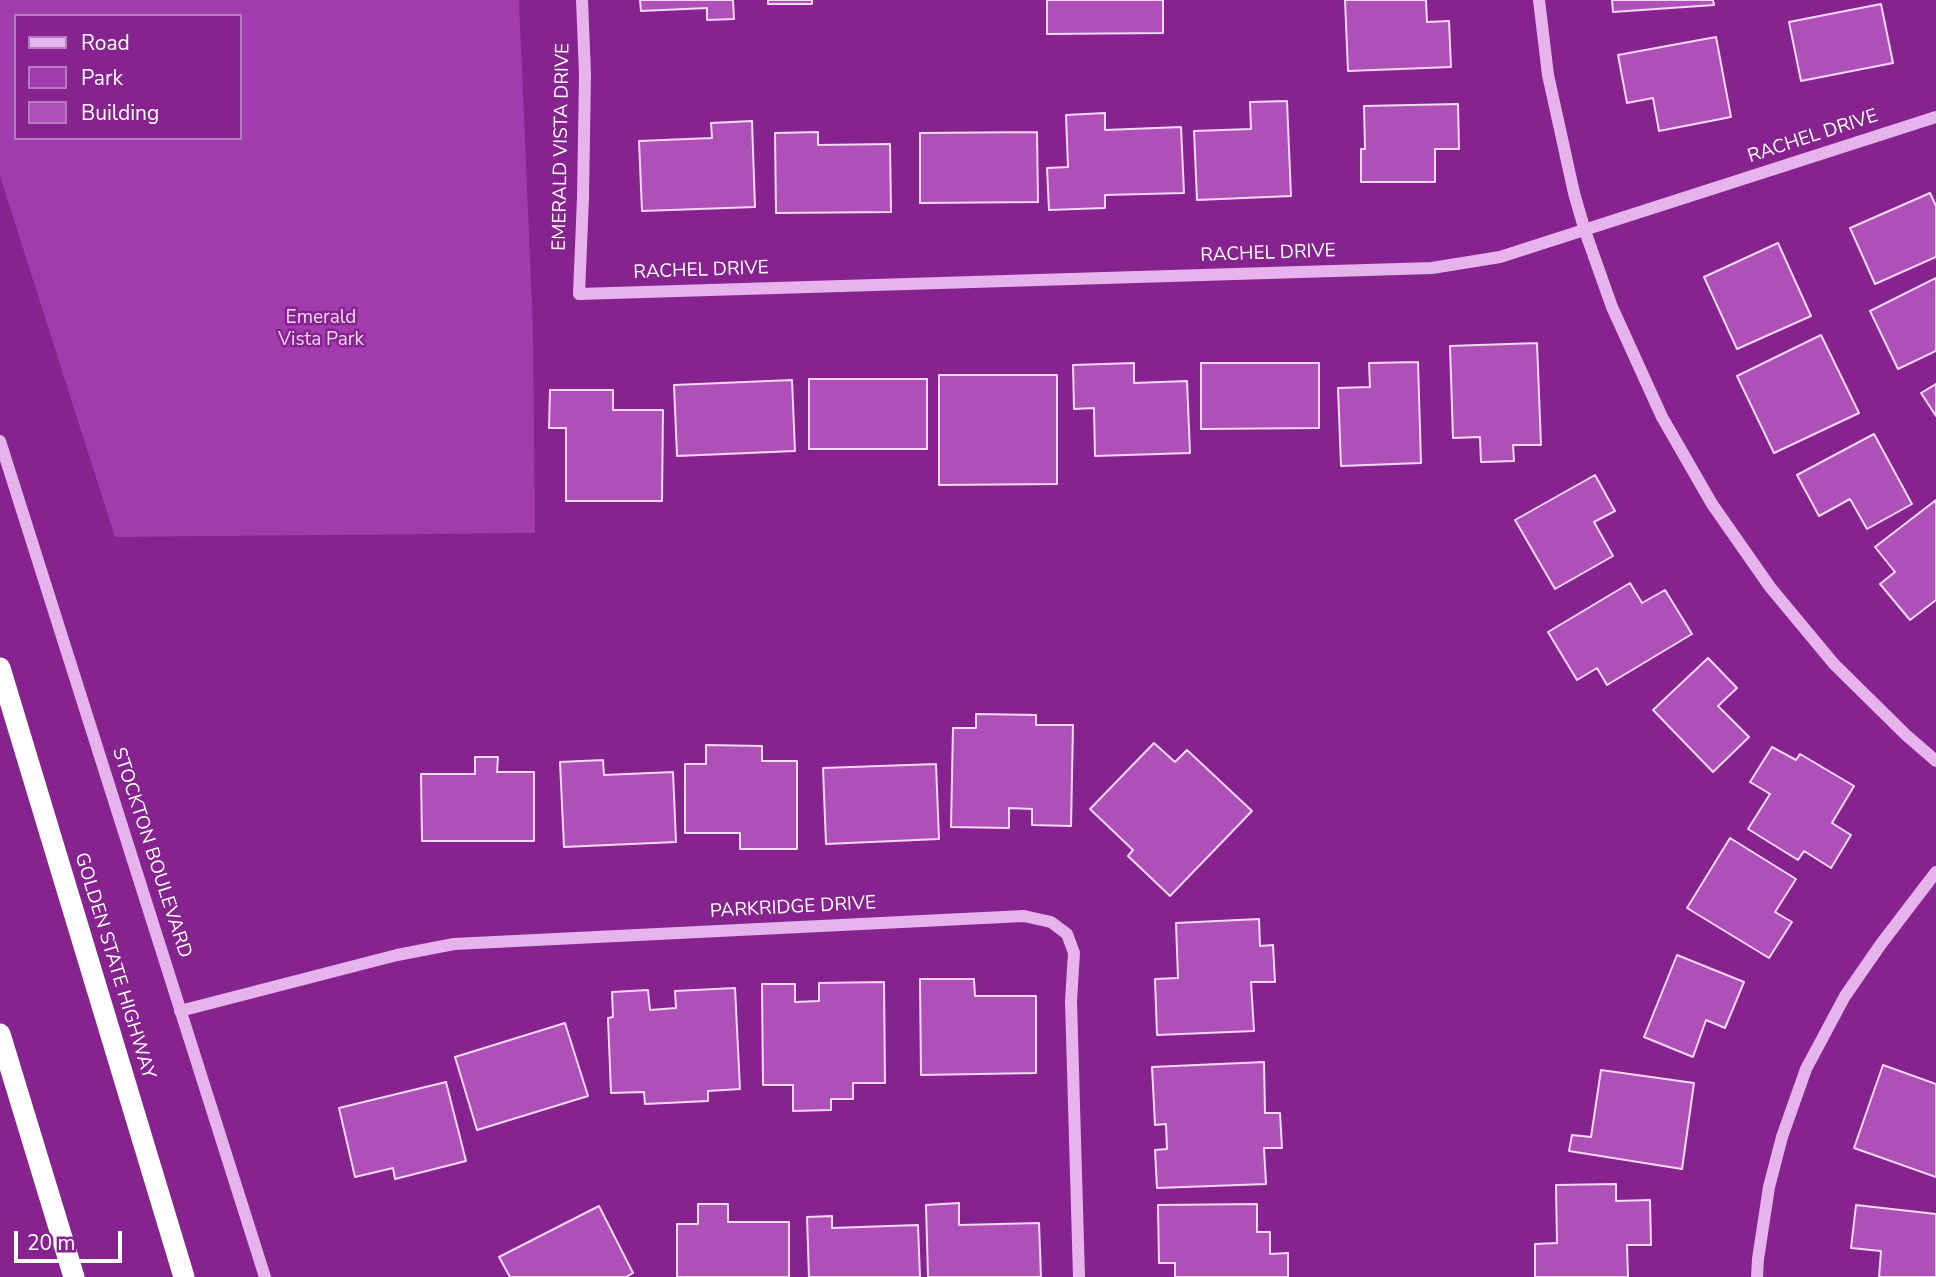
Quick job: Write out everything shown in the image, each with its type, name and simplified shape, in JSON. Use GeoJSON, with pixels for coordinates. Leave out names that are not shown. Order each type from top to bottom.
{"type":"FeatureCollection","features":[{"type":"Feature","properties":{"kind":"highway","name":"GOLDEN STATE HIGHWAY"},"geometry":{"type":"LineString","coordinates":[[0,668],[184,1277]]}},
{"type":"Feature","properties":{"kind":"highway"},"geometry":{"type":"LineString","coordinates":[[0,1034],[74,1277]]}},
{"type":"Feature","properties":{"kind":"street","name":"EMERALD VISTA DRIVE"},"geometry":{"type":"LineString","coordinates":[[579,294],[585,74],[582,0]]}},
{"type":"Feature","properties":{"kind":"street"},"geometry":{"type":"LineString","coordinates":[[1539,0],[1548,75],[1585,231],[1612,307],[1662,417],[1712,504],[1770,587],[1834,664],[1936,761]]}},
{"type":"Feature","properties":{"kind":"street","name":"RACHEL DRIVE"},"geometry":{"type":"LineString","coordinates":[[579,294],[1432,268],[1500,257],[1936,117]]}},
{"type":"Feature","properties":{"kind":"street","name":"STOCKTON BOULEVARD"},"geometry":{"type":"LineString","coordinates":[[0,441],[265,1277]]}},
{"type":"Feature","properties":{"kind":"street"},"geometry":{"type":"LineString","coordinates":[[1757,1277],[1769,1187],[1782,1137],[1806,1069],[1845,996],[1936,873]]}},
{"type":"Feature","properties":{"kind":"street","name":"PARKRIDGE DRIVE"},"geometry":{"type":"LineString","coordinates":[[180,1011],[397,955],[454,944],[1024,916],[1051,922],[1068,934],[1074,953],[1071,1001],[1079,1277]]}},
{"type":"Feature","properties":{"kind":"green space","name":"Emerald Vista Park"},"geometry":{"type":"Polygon","coordinates":[[[0,0],[519,0],[533,329],[535,533],[115,537],[0,176],[0,0]]]}},
{"type":"Feature","properties":{"kind":"building"},"geometry":{"type":"Polygon","coordinates":[[[640,0],[733,0],[734,19],[707,20],[707,8],[641,11],[640,0]]]}},
{"type":"Feature","properties":{"kind":"building"},"geometry":{"type":"Polygon","coordinates":[[[768,0],[812,0],[812,4],[768,4],[768,0]]]}},
{"type":"Feature","properties":{"kind":"building"},"geometry":{"type":"Polygon","coordinates":[[[1047,0],[1163,0],[1163,33],[1047,34],[1047,0]]]}},
{"type":"Feature","properties":{"kind":"building"},"geometry":{"type":"Polygon","coordinates":[[[1345,0],[1426,0],[1427,22],[1449,21],[1451,67],[1348,71],[1345,0]]]}},
{"type":"Feature","properties":{"kind":"building"},"geometry":{"type":"Polygon","coordinates":[[[1612,0],[1713,0],[1714,5],[1613,12],[1612,0]]]}},
{"type":"Feature","properties":{"kind":"building"},"geometry":{"type":"Polygon","coordinates":[[[1881,4],[1893,63],[1801,81],[1789,22],[1881,4]]]}},
{"type":"Feature","properties":{"kind":"building"},"geometry":{"type":"Polygon","coordinates":[[[1716,37],[1731,117],[1659,131],[1653,98],[1627,103],[1618,55],[1716,37]]]}},
{"type":"Feature","properties":{"kind":"building"},"geometry":{"type":"Polygon","coordinates":[[[1287,101],[1291,196],[1197,200],[1194,131],[1251,129],[1250,102],[1287,101]]]}},
{"type":"Feature","properties":{"kind":"building"},"geometry":{"type":"Polygon","coordinates":[[[1458,104],[1459,149],[1435,149],[1435,182],[1361,182],[1361,149],[1365,149],[1364,106],[1458,104]]]}},
{"type":"Feature","properties":{"kind":"building"},"geometry":{"type":"Polygon","coordinates":[[[1105,113],[1105,130],[1181,127],[1184,193],[1105,195],[1105,208],[1049,210],[1047,168],[1068,167],[1066,115],[1105,113]]]}},
{"type":"Feature","properties":{"kind":"building"},"geometry":{"type":"Polygon","coordinates":[[[752,121],[755,207],[642,211],[639,141],[712,138],[711,123],[752,121]]]}},
{"type":"Feature","properties":{"kind":"building"},"geometry":{"type":"Polygon","coordinates":[[[818,132],[818,145],[890,144],[891,212],[776,213],[775,133],[818,132]]]}},
{"type":"Feature","properties":{"kind":"building"},"geometry":{"type":"Polygon","coordinates":[[[1037,132],[1038,202],[920,203],[920,133],[1037,132]]]}},
{"type":"Feature","properties":{"kind":"building"},"geometry":{"type":"Polygon","coordinates":[[[1930,193],[1936,206],[1936,257],[1875,284],[1850,228],[1930,193]]]}},
{"type":"Feature","properties":{"kind":"building"},"geometry":{"type":"Polygon","coordinates":[[[1778,243],[1811,316],[1737,349],[1704,277],[1778,243]]]}},
{"type":"Feature","properties":{"kind":"building"},"geometry":{"type":"Polygon","coordinates":[[[1936,278],[1936,351],[1898,369],[1870,311],[1936,278]]]}},
{"type":"Feature","properties":{"kind":"building"},"geometry":{"type":"Polygon","coordinates":[[[1821,335],[1859,413],[1774,453],[1737,376],[1821,335]]]}},
{"type":"Feature","properties":{"kind":"building"},"geometry":{"type":"Polygon","coordinates":[[[1537,343],[1541,445],[1513,445],[1514,461],[1481,462],[1480,437],[1453,438],[1450,346],[1537,343]]]}},
{"type":"Feature","properties":{"kind":"building"},"geometry":{"type":"Polygon","coordinates":[[[1418,362],[1421,463],[1341,466],[1338,388],[1370,387],[1369,363],[1418,362]]]}},
{"type":"Feature","properties":{"kind":"building"},"geometry":{"type":"Polygon","coordinates":[[[1134,363],[1134,383],[1187,381],[1190,453],[1095,456],[1094,408],[1074,409],[1073,365],[1134,363]]]}},
{"type":"Feature","properties":{"kind":"building"},"geometry":{"type":"Polygon","coordinates":[[[1201,363],[1319,363],[1319,428],[1201,429],[1201,363]]]}},
{"type":"Feature","properties":{"kind":"building"},"geometry":{"type":"Polygon","coordinates":[[[939,375],[1057,375],[1057,484],[939,485],[939,375]]]}},
{"type":"Feature","properties":{"kind":"building"},"geometry":{"type":"Polygon","coordinates":[[[809,379],[927,379],[927,449],[809,449],[809,379]]]}},
{"type":"Feature","properties":{"kind":"building"},"geometry":{"type":"Polygon","coordinates":[[[792,380],[795,451],[677,456],[674,385],[792,380]]]}},
{"type":"Feature","properties":{"kind":"building"},"geometry":{"type":"Polygon","coordinates":[[[1936,384],[1936,416],[1921,393],[1936,384]]]}},
{"type":"Feature","properties":{"kind":"building"},"geometry":{"type":"Polygon","coordinates":[[[550,390],[613,390],[613,410],[663,410],[662,501],[566,501],[566,428],[549,428],[550,390]]]}},
{"type":"Feature","properties":{"kind":"building"},"geometry":{"type":"Polygon","coordinates":[[[1874,434],[1912,504],[1867,529],[1850,499],[1819,516],[1797,475],[1874,434]]]}},
{"type":"Feature","properties":{"kind":"building"},"geometry":{"type":"Polygon","coordinates":[[[1595,475],[1615,511],[1594,522],[1613,556],[1555,589],[1515,520],[1595,475]]]}},
{"type":"Feature","properties":{"kind":"building"},"geometry":{"type":"Polygon","coordinates":[[[1936,500],[1936,600],[1910,620],[1880,584],[1895,572],[1875,547],[1936,500]]]}},
{"type":"Feature","properties":{"kind":"building"},"geometry":{"type":"Polygon","coordinates":[[[1630,583],[1642,603],[1665,590],[1692,634],[1607,685],[1597,668],[1577,680],[1548,632],[1630,583]]]}},
{"type":"Feature","properties":{"kind":"building"},"geometry":{"type":"Polygon","coordinates":[[[1708,658],[1737,688],[1718,706],[1749,737],[1713,772],[1653,710],[1708,658]]]}},
{"type":"Feature","properties":{"kind":"building"},"geometry":{"type":"Polygon","coordinates":[[[976,714],[1036,715],[1036,725],[1073,725],[1071,826],[1032,825],[1032,809],[1009,808],[1009,828],[951,827],[953,728],[976,728],[976,714]]]}},
{"type":"Feature","properties":{"kind":"building"},"geometry":{"type":"Polygon","coordinates":[[[1154,743],[1175,762],[1187,750],[1252,811],[1170,896],[1128,856],[1133,850],[1090,809],[1154,743]]]}},
{"type":"Feature","properties":{"kind":"building"},"geometry":{"type":"Polygon","coordinates":[[[706,745],[762,746],[762,761],[797,761],[797,849],[740,849],[740,833],[685,833],[685,764],[706,764],[706,745]]]}},
{"type":"Feature","properties":{"kind":"building"},"geometry":{"type":"Polygon","coordinates":[[[1772,747],[1796,760],[1800,754],[1854,786],[1832,823],[1851,835],[1831,868],[1804,851],[1798,860],[1748,829],[1770,794],[1750,782],[1772,747]]]}},
{"type":"Feature","properties":{"kind":"building"},"geometry":{"type":"Polygon","coordinates":[[[475,757],[498,757],[497,772],[534,772],[534,841],[422,841],[421,774],[475,774],[475,757]]]}},
{"type":"Feature","properties":{"kind":"building"},"geometry":{"type":"Polygon","coordinates":[[[603,760],[604,775],[673,772],[676,842],[564,847],[560,762],[603,760]]]}},
{"type":"Feature","properties":{"kind":"building"},"geometry":{"type":"Polygon","coordinates":[[[936,764],[939,839],[826,844],[823,768],[936,764]]]}},
{"type":"Feature","properties":{"kind":"building"},"geometry":{"type":"Polygon","coordinates":[[[1730,838],[1796,879],[1775,912],[1792,922],[1769,958],[1687,908],[1730,838]]]}},
{"type":"Feature","properties":{"kind":"building"},"geometry":{"type":"Polygon","coordinates":[[[1259,919],[1260,946],[1273,945],[1275,982],[1251,982],[1254,1031],[1157,1035],[1155,979],[1178,978],[1176,923],[1259,919]]]}},
{"type":"Feature","properties":{"kind":"building"},"geometry":{"type":"Polygon","coordinates":[[[1677,955],[1744,982],[1725,1028],[1706,1020],[1693,1057],[1644,1037],[1677,955]]]}},
{"type":"Feature","properties":{"kind":"building"},"geometry":{"type":"Polygon","coordinates":[[[920,979],[974,979],[975,996],[1036,996],[1036,1073],[921,1075],[920,979]]]}},
{"type":"Feature","properties":{"kind":"building"},"geometry":{"type":"Polygon","coordinates":[[[884,982],[885,1083],[853,1083],[853,1099],[831,1099],[831,1110],[793,1111],[793,1085],[763,1085],[762,984],[795,984],[795,1002],[819,1001],[819,983],[884,982]]]}},
{"type":"Feature","properties":{"kind":"building"},"geometry":{"type":"Polygon","coordinates":[[[735,988],[740,1089],[708,1091],[708,1101],[645,1104],[644,1092],[611,1093],[608,1018],[613,1017],[612,992],[648,990],[650,1010],[676,1008],[675,991],[735,988]]]}},
{"type":"Feature","properties":{"kind":"building"},"geometry":{"type":"Polygon","coordinates":[[[565,1023],[588,1096],[477,1130],[455,1057],[565,1023]]]}},
{"type":"Feature","properties":{"kind":"building"},"geometry":{"type":"Polygon","coordinates":[[[1264,1062],[1265,1113],[1280,1113],[1282,1148],[1264,1148],[1266,1184],[1157,1188],[1155,1150],[1167,1149],[1166,1124],[1155,1125],[1152,1067],[1264,1062]]]}},
{"type":"Feature","properties":{"kind":"building"},"geometry":{"type":"Polygon","coordinates":[[[1883,1065],[1936,1084],[1936,1177],[1854,1148],[1883,1065]]]}},
{"type":"Feature","properties":{"kind":"building"},"geometry":{"type":"Polygon","coordinates":[[[1601,1070],[1694,1083],[1682,1169],[1569,1151],[1572,1135],[1591,1137],[1601,1070]]]}},
{"type":"Feature","properties":{"kind":"building"},"geometry":{"type":"Polygon","coordinates":[[[446,1082],[466,1161],[395,1179],[393,1168],[355,1177],[339,1108],[446,1082]]]}},
{"type":"Feature","properties":{"kind":"building"},"geometry":{"type":"Polygon","coordinates":[[[1616,1184],[1616,1201],[1650,1200],[1651,1245],[1627,1245],[1628,1277],[1535,1277],[1535,1244],[1557,1243],[1556,1185],[1616,1184]]]}},
{"type":"Feature","properties":{"kind":"building"},"geometry":{"type":"Polygon","coordinates":[[[959,1203],[959,1225],[1039,1223],[1041,1277],[928,1277],[926,1205],[959,1203]]]}},
{"type":"Feature","properties":{"kind":"building"},"geometry":{"type":"Polygon","coordinates":[[[698,1204],[728,1204],[728,1222],[789,1222],[789,1277],[677,1277],[677,1224],[698,1224],[698,1204]]]}},
{"type":"Feature","properties":{"kind":"building"},"geometry":{"type":"Polygon","coordinates":[[[1257,1204],[1257,1232],[1270,1232],[1270,1254],[1288,1253],[1288,1277],[1175,1277],[1175,1263],[1159,1263],[1158,1205],[1257,1204]]]}},
{"type":"Feature","properties":{"kind":"building"},"geometry":{"type":"Polygon","coordinates":[[[1856,1205],[1936,1214],[1936,1277],[1879,1277],[1881,1251],[1851,1248],[1856,1205]]]}},
{"type":"Feature","properties":{"kind":"building"},"geometry":{"type":"Polygon","coordinates":[[[599,1206],[633,1273],[626,1277],[510,1277],[499,1257],[599,1206]]]}},
{"type":"Feature","properties":{"kind":"building"},"geometry":{"type":"Polygon","coordinates":[[[832,1216],[832,1228],[918,1225],[920,1277],[809,1277],[807,1217],[832,1216]]]}}]}
